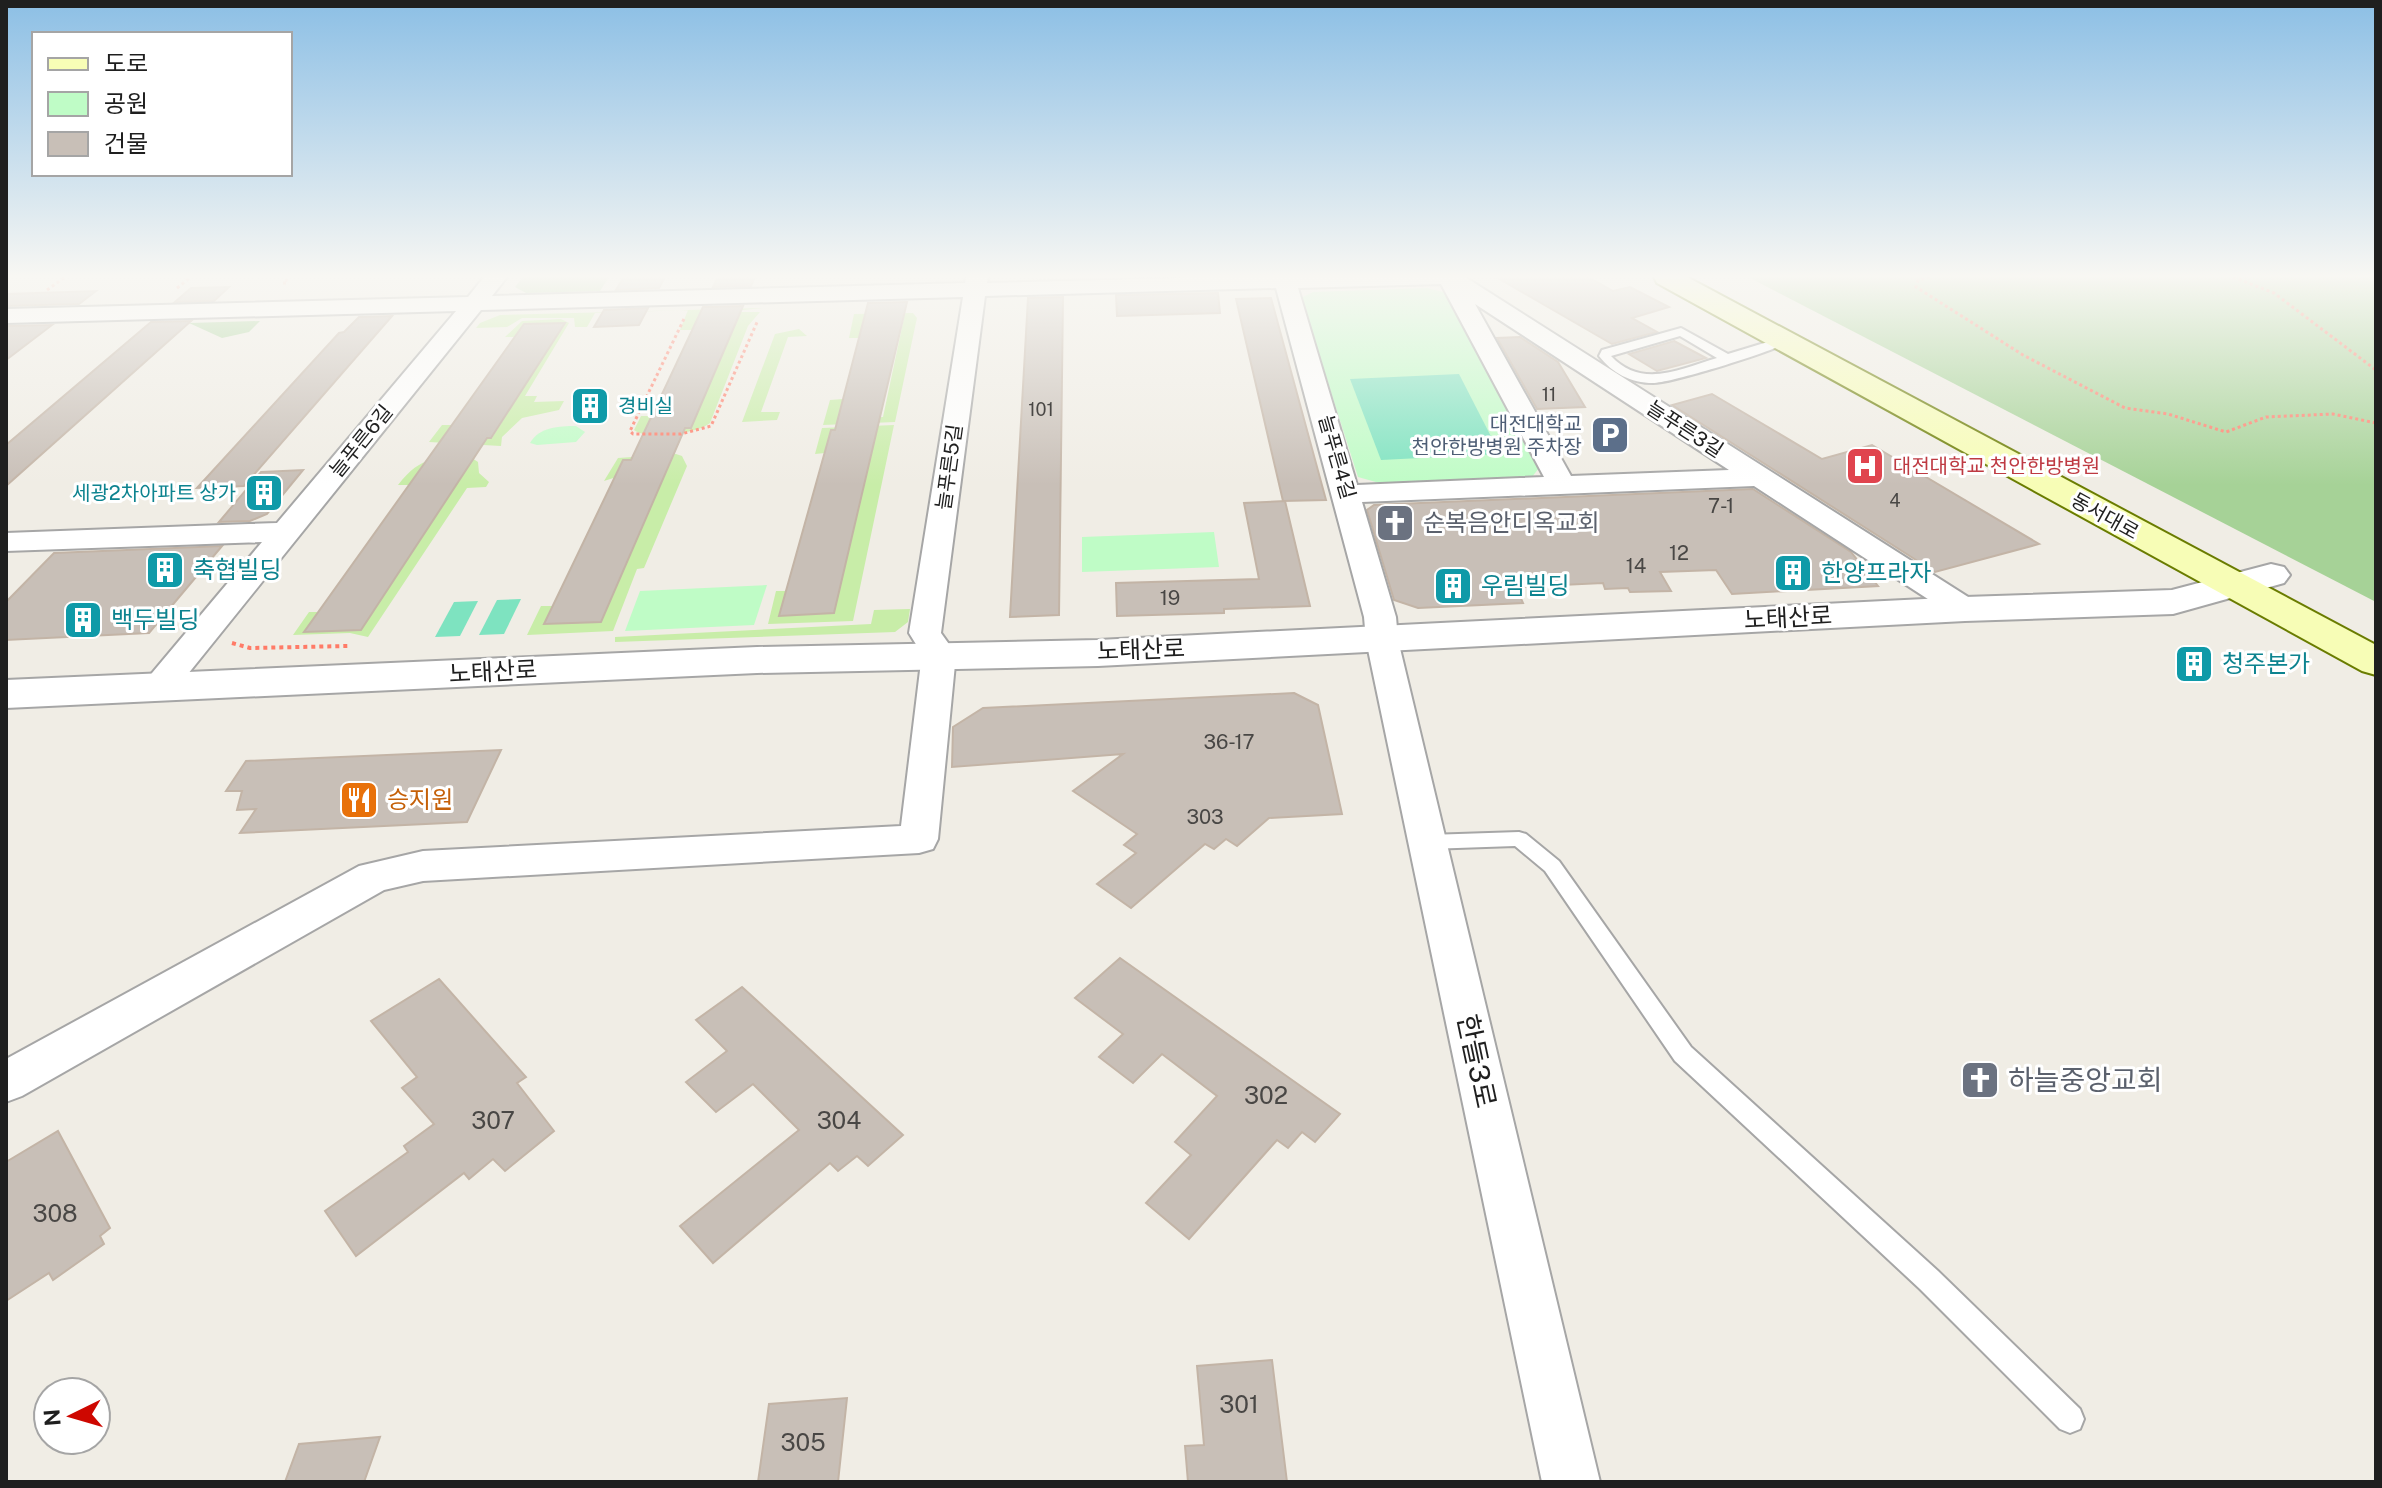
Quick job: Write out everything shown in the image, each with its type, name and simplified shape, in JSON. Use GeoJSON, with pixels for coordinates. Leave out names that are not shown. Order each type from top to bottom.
{"type":"FeatureCollection","features":[{"type":"Feature","properties":{"kind":"main road","name":"동서대로"},"geometry":{"type":"LineString","coordinates":[[1794,346],[2376,662]]}},
{"type":"Feature","properties":{"kind":"main road","name":"동서대로"},"geometry":{"type":"LineString","coordinates":[[1841,346],[2376,630]]}},
{"type":"Feature","properties":{"kind":"street","name":"늘푸른6길"},"geometry":{"type":"LineString","coordinates":[[159,687],[439,346]]}},
{"type":"Feature","properties":{"kind":"street","name":"늘푸른5길"},"geometry":{"type":"LineString","coordinates":[[939,654],[925,633],[966,346]]}},
{"type":"Feature","properties":{"kind":"street","name":"늘푸른4길"},"geometry":{"type":"LineString","coordinates":[[1304,346],[1380,617],[1382,640]]}},
{"type":"Feature","properties":{"kind":"street"},"geometry":{"type":"LineString","coordinates":[[1487,346],[1562,485]]}},
{"type":"Feature","properties":{"kind":"street","name":"늘푸른3길"},"geometry":{"type":"LineString","coordinates":[[1558,346],[1965,609]]}},
{"type":"Feature","properties":{"kind":"street","name":"늘푸른3길"},"geometry":{"type":"LineString","coordinates":[[1347,494],[1760,477]]}},
{"type":"Feature","properties":{"kind":"street"},"geometry":{"type":"LineString","coordinates":[[6,542],[288,532]]}},
{"type":"Feature","properties":{"kind":"street","name":"노태산로"},"geometry":{"type":"LineString","coordinates":[[6,694],[939,654],[1098,653],[1965,609],[2173,602],[2271,575]]}},
{"type":"Feature","properties":{"kind":"street","name":"한들3로"},"geometry":{"type":"LineString","coordinates":[[1382,640],[1571,1482]]}},
{"type":"Feature","properties":{"kind":"street"},"geometry":{"type":"LineString","coordinates":[[6,1082],[373,877],[423,866],[919,839],[939,654]]}},
{"type":"Feature","properties":{"kind":"lane"},"geometry":{"type":"LineString","coordinates":[[1629,346],[1606,353],[1605,356],[1634,377],[1651,380],[1765,346]]}},
{"type":"Feature","properties":{"kind":"lane"},"geometry":{"type":"LineString","coordinates":[[1706,346],[1726,358]]}},
{"type":"Feature","properties":{"kind":"lane"},"geometry":{"type":"LineString","coordinates":[[1428,842],[1519,839],[1552,866],[1683,1054],[1929,1280],[2070,1419]]}},
{"type":"Feature","properties":{"kind":"path"},"geometry":{"type":"LineString","coordinates":[[671,346],[630,431],[633,434],[693,433],[711,426],[744,346]]}},
{"type":"Feature","properties":{"kind":"path"},"geometry":{"type":"LineString","coordinates":[[2010,346],[2125,408],[2168,414],[2226,432],[2266,417],[2333,414],[2376,423]]}},
{"type":"Feature","properties":{"kind":"path"},"geometry":{"type":"LineString","coordinates":[[2345,346],[2376,370]]}},
{"type":"Feature","properties":{"kind":"path"},"geometry":{"type":"LineString","coordinates":[[228,637],[242,647],[352,646]]}},
{"type":"Feature","properties":{"kind":"green space"},"geometry":{"type":"Polygon","coordinates":[[[549,346],[555,346],[525,396],[537,396],[534,402],[564,401],[559,410],[522,418],[502,437],[501,446],[429,442],[442,425],[455,425],[445,440],[492,438],[549,346]]]}},
{"type":"Feature","properties":{"kind":"green space"},"geometry":{"type":"Polygon","coordinates":[[[685,346],[740,346],[710,423],[683,433],[649,435],[634,430],[641,416],[652,416],[685,346]]]}},
{"type":"Feature","properties":{"kind":"green space"},"geometry":{"type":"Polygon","coordinates":[[[770,346],[785,346],[761,412],[780,412],[777,420],[742,422],[770,346]]]}},
{"type":"Feature","properties":{"kind":"green space"},"geometry":{"type":"Polygon","coordinates":[[[898,346],[911,346],[895,422],[823,425],[830,400],[843,399],[838,419],[883,417],[898,346]]]}},
{"type":"Feature","properties":{"kind":"green space"},"geometry":{"type":"Polygon","coordinates":[[[1316,346],[1475,346],[1539,468],[1532,477],[1383,484],[1358,477],[1316,346]]]}},
{"type":"Feature","properties":{"kind":"green space"},"geometry":{"type":"Polygon","coordinates":[[[1882,346],[2376,346],[2376,602],[1882,346]]]}},
{"type":"Feature","properties":{"kind":"green space"},"geometry":{"type":"Polygon","coordinates":[[[1459,374],[1500,454],[1381,460],[1350,379],[1459,374]]]}},
{"type":"Feature","properties":{"kind":"green space"},"geometry":{"type":"Polygon","coordinates":[[[894,425],[853,621],[768,624],[776,591],[786,591],[779,615],[834,613],[877,430],[825,453],[815,454],[822,428],[894,425]]]}},
{"type":"Feature","properties":{"kind":"green space"},"geometry":{"type":"Polygon","coordinates":[[[576,426],[585,432],[576,442],[530,443],[544,431],[576,426]]]}},
{"type":"Feature","properties":{"kind":"green space"},"geometry":{"type":"Polygon","coordinates":[[[682,456],[687,466],[644,568],[637,569],[613,631],[527,635],[541,606],[553,606],[545,624],[601,621],[672,459],[604,481],[618,458],[682,456]]]}},
{"type":"Feature","properties":{"kind":"green space"},"geometry":{"type":"Polygon","coordinates":[[[472,458],[478,462],[479,473],[489,482],[486,487],[467,488],[368,637],[350,633],[293,635],[309,612],[319,612],[306,632],[361,630],[409,485],[398,485],[415,468],[430,460],[472,458]]]}},
{"type":"Feature","properties":{"kind":"green space"},"geometry":{"type":"Polygon","coordinates":[[[1214,532],[1219,567],[1082,572],[1082,537],[1214,532]]]}},
{"type":"Feature","properties":{"kind":"green space"},"geometry":{"type":"Polygon","coordinates":[[[767,585],[754,625],[625,631],[640,591],[767,585]]]}},
{"type":"Feature","properties":{"kind":"green space"},"geometry":{"type":"Polygon","coordinates":[[[521,599],[504,634],[479,635],[497,600],[521,599]]]}},
{"type":"Feature","properties":{"kind":"green space"},"geometry":{"type":"Polygon","coordinates":[[[478,601],[460,636],[435,637],[454,602],[478,601]]]}},
{"type":"Feature","properties":{"kind":"green space"},"geometry":{"type":"Polygon","coordinates":[[[910,609],[908,622],[895,632],[615,642],[615,637],[871,624],[874,610],[910,609]]]}},
{"type":"Feature","properties":{"kind":"building"},"geometry":{"type":"Polygon","coordinates":[[[6,346],[24,346],[6,360],[6,346]]]}},
{"type":"Feature","properties":{"kind":"building"},"geometry":{"type":"Polygon","coordinates":[[[122,346],[162,346],[6,486],[6,445],[122,346]]]}},
{"type":"Feature","properties":{"kind":"building"},"geometry":{"type":"Polygon","coordinates":[[[327,346],[365,346],[244,486],[197,488],[327,346]]]}},
{"type":"Feature","properties":{"kind":"building"},"geometry":{"type":"Polygon","coordinates":[[[508,346],[550,346],[361,630],[304,632],[508,346]]]}},
{"type":"Feature","properties":{"kind":"building"},"geometry":{"type":"Polygon","coordinates":[[[684,346],[726,346],[691,428],[685,428],[601,622],[544,624],[623,460],[631,460],[684,346]]]}},
{"type":"Feature","properties":{"kind":"building"},"geometry":{"type":"Polygon","coordinates":[[[857,346],[897,346],[834,613],[779,616],[831,430],[835,430],[857,346]]]}},
{"type":"Feature","properties":{"kind":"building"},"geometry":{"type":"Polygon","coordinates":[[[1025,346],[1062,346],[1059,615],[1010,617],[1025,346]]]}},
{"type":"Feature","properties":{"kind":"building"},"geometry":{"type":"Polygon","coordinates":[[[1247,346],[1284,346],[1326,500],[1283,501],[1247,346]]]}},
{"type":"Feature","properties":{"kind":"building"},"geometry":{"type":"Polygon","coordinates":[[[1502,346],[1534,346],[1558,362],[1585,407],[1537,409],[1502,346]]]}},
{"type":"Feature","properties":{"kind":"building"},"geometry":{"type":"Polygon","coordinates":[[[1655,346],[1684,346],[1706,358],[1657,371],[1629,354],[1655,346]]]}},
{"type":"Feature","properties":{"kind":"building"},"geometry":{"type":"Polygon","coordinates":[[[1712,394],[1822,459],[1872,445],[2039,544],[1935,572],[1672,405],[1712,394]]]}},
{"type":"Feature","properties":{"kind":"building","name":"세광2차아파트 상가"},"geometry":{"type":"Polygon","coordinates":[[[303,470],[267,514],[250,521],[219,522],[261,472],[303,470]]]}},
{"type":"Feature","properties":{"kind":"building"},"geometry":{"type":"Polygon","coordinates":[[[1753,489],[1851,552],[1878,586],[1732,594],[1716,570],[1660,572],[1671,591],[1630,592],[1628,588],[1605,589],[1603,583],[1516,587],[1523,603],[1418,608],[1394,600],[1367,510],[1374,505],[1753,489]]]}},
{"type":"Feature","properties":{"kind":"building"},"geometry":{"type":"Polygon","coordinates":[[[1285,501],[1310,606],[1224,609],[1224,613],[1117,616],[1116,583],[1259,579],[1244,503],[1285,501]]]}},
{"type":"Feature","properties":{"kind":"building"},"geometry":{"type":"Polygon","coordinates":[[[222,546],[149,633],[6,640],[6,602],[54,553],[222,546]]]}},
{"type":"Feature","properties":{"kind":"building"},"geometry":{"type":"Polygon","coordinates":[[[1294,693],[1318,705],[1342,814],[1269,818],[1237,846],[1226,839],[1214,849],[1205,844],[1131,908],[1097,884],[1136,853],[1124,845],[1137,834],[1073,791],[1123,754],[952,767],[953,727],[983,708],[1294,693]]]}},
{"type":"Feature","properties":{"kind":"building","name":"승지원"},"geometry":{"type":"Polygon","coordinates":[[[501,750],[467,822],[240,833],[256,809],[237,810],[242,791],[226,791],[246,761],[501,750]]]}},
{"type":"Feature","properties":{"kind":"building"},"geometry":{"type":"Polygon","coordinates":[[[1120,958],[1340,1114],[1315,1142],[1302,1132],[1288,1148],[1277,1140],[1189,1239],[1146,1203],[1191,1155],[1175,1142],[1217,1096],[1162,1054],[1133,1083],[1099,1057],[1123,1034],[1075,998],[1120,958]]]}},
{"type":"Feature","properties":{"kind":"building"},"geometry":{"type":"Polygon","coordinates":[[[439,979],[526,1077],[517,1083],[554,1131],[505,1171],[493,1159],[469,1179],[464,1173],[356,1256],[325,1211],[408,1152],[404,1146],[434,1124],[402,1088],[417,1077],[371,1021],[439,979]]]}},
{"type":"Feature","properties":{"kind":"building"},"geometry":{"type":"Polygon","coordinates":[[[742,987],[903,1135],[868,1166],[857,1156],[838,1171],[830,1163],[713,1263],[680,1226],[799,1130],[753,1084],[716,1112],[686,1082],[727,1051],[696,1020],[742,987]]]}},
{"type":"Feature","properties":{"kind":"building"},"geometry":{"type":"Polygon","coordinates":[[[58,1131],[110,1228],[100,1236],[104,1244],[53,1280],[49,1273],[6,1301],[6,1162],[58,1131]]]}},
{"type":"Feature","properties":{"kind":"building"},"geometry":{"type":"Polygon","coordinates":[[[1272,1360],[1287,1482],[1188,1482],[1185,1446],[1204,1445],[1197,1366],[1272,1360]]]}},
{"type":"Feature","properties":{"kind":"building"},"geometry":{"type":"Polygon","coordinates":[[[847,1398],[838,1482],[758,1482],[769,1404],[847,1398]]]}},
{"type":"Feature","properties":{"kind":"building"},"geometry":{"type":"Polygon","coordinates":[[[380,1437],[364,1482],[285,1482],[299,1444],[380,1437]]]}},
{"type":"Feature","properties":{"kind":"place","name":"경비실"},"geometry":{"type":"Point","coordinates":[590,406]}},
{"type":"Feature","properties":{"kind":"place","name":"대전대학교 천안한방병원 주차장"},"geometry":{"type":"Point","coordinates":[1610,435]}},
{"type":"Feature","properties":{"kind":"place","name":"대전대학교 천안한방병원"},"geometry":{"type":"Point","coordinates":[1865,466]}},
{"type":"Feature","properties":{"kind":"place","name":"세광2차아파트 상가"},"geometry":{"type":"Point","coordinates":[264,493]}},
{"type":"Feature","properties":{"kind":"place","name":"순복음안디옥교회"},"geometry":{"type":"Point","coordinates":[1395,523]}},
{"type":"Feature","properties":{"kind":"place","name":"축협빌딩"},"geometry":{"type":"Point","coordinates":[165,570]}},
{"type":"Feature","properties":{"kind":"place","name":"한양프라자"},"geometry":{"type":"Point","coordinates":[1793,573]}},
{"type":"Feature","properties":{"kind":"place","name":"우림빌딩"},"geometry":{"type":"Point","coordinates":[1453,586]}},
{"type":"Feature","properties":{"kind":"place","name":"백두빌딩"},"geometry":{"type":"Point","coordinates":[83,620]}},
{"type":"Feature","properties":{"kind":"place","name":"청주본가"},"geometry":{"type":"Point","coordinates":[2194,664]}},
{"type":"Feature","properties":{"kind":"place","name":"승지원"},"geometry":{"type":"Point","coordinates":[359,800]}},
{"type":"Feature","properties":{"kind":"place","name":"하늘중앙교회"},"geometry":{"type":"Point","coordinates":[1980,1080]}}]}
